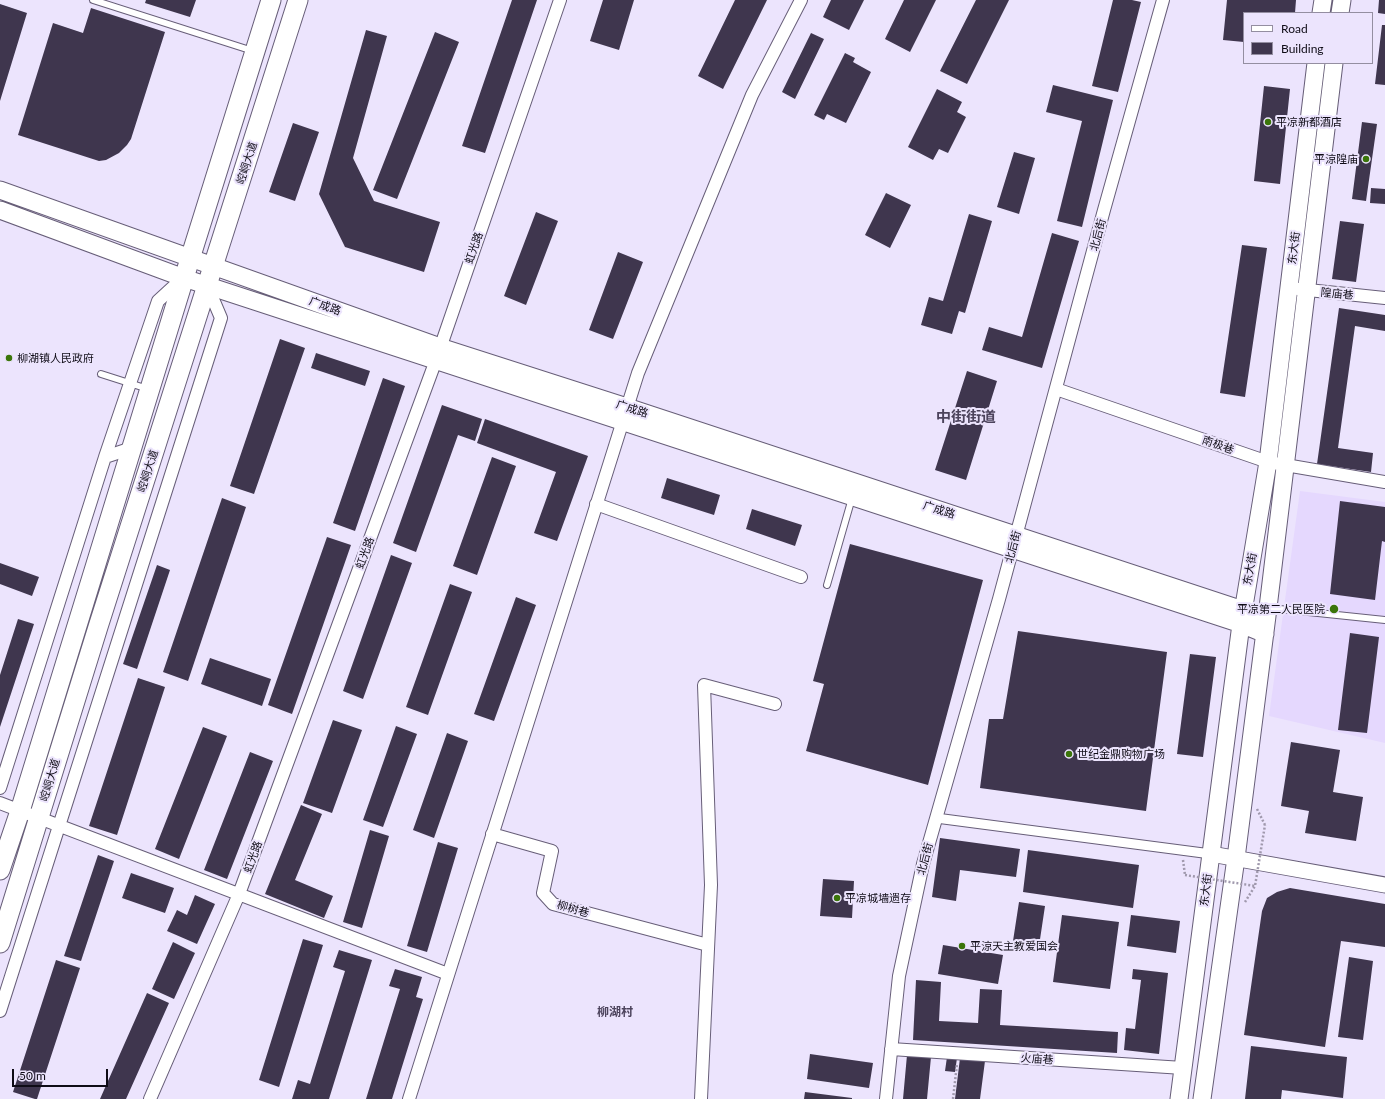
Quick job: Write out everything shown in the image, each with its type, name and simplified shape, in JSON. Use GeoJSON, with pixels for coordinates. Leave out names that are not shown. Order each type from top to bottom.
{"type":"FeatureCollection","features":[{"type":"Feature","properties":{"kind":"main road","name":"崆峒大道"},"geometry":{"type":"LineString","coordinates":[[0,870],[20,811],[271,0]]}},
{"type":"Feature","properties":{"kind":"main road","name":"崆峒大道"},"geometry":{"type":"LineString","coordinates":[[0,943],[298,0]]}},
{"type":"Feature","properties":{"kind":"main road"},"geometry":{"type":"LineString","coordinates":[[1321,12],[1323,0]]}},
{"type":"Feature","properties":{"kind":"main road"},"geometry":{"type":"LineString","coordinates":[[1340,12],[1342,0]]}},
{"type":"Feature","properties":{"kind":"main road","name":"东大街"},"geometry":{"type":"LineString","coordinates":[[1179,1099],[1242,617],[1268,462],[1316,64]]}},
{"type":"Feature","properties":{"kind":"main road","name":"东大街"},"geometry":{"type":"LineString","coordinates":[[1202,1099],[1236,858],[1268,612],[1334,64]]}},
{"type":"Feature","properties":{"kind":"main road","name":"广成路"},"geometry":{"type":"LineString","coordinates":[[0,190],[214,266],[438,354]]}},
{"type":"Feature","properties":{"kind":"main road","name":"广成路"},"geometry":{"type":"LineString","coordinates":[[0,210],[184,278],[438,354],[1242,617],[1265,634]]}},
{"type":"Feature","properties":{"kind":"main road","name":"广成路"},"geometry":{"type":"LineString","coordinates":[[625,414],[852,497],[1014,542]]}},
{"type":"Feature","properties":{"kind":"main road","name":"广成路"},"geometry":{"type":"LineString","coordinates":[[1242,617],[1268,612]]}},
{"type":"Feature","properties":{"kind":"street","name":"虹光路"},"geometry":{"type":"LineString","coordinates":[[150,1099],[239,894],[438,354],[560,0]]}},
{"type":"Feature","properties":{"kind":"street"},"geometry":{"type":"LineString","coordinates":[[409,1099],[638,373],[752,95],[801,0]]}},
{"type":"Feature","properties":{"kind":"street","name":"北后街"},"geometry":{"type":"LineString","coordinates":[[886,1099],[899,976],[923,864],[1014,542],[1104,210],[1163,0]]}},
{"type":"Feature","properties":{"kind":"street"},"geometry":{"type":"LineString","coordinates":[[0,788],[105,457],[158,300],[184,278]]}},
{"type":"Feature","properties":{"kind":"street"},"geometry":{"type":"LineString","coordinates":[[0,1011],[221,318],[207,285]]}},
{"type":"Feature","properties":{"kind":"street","name":"隍庙巷"},"geometry":{"type":"LineString","coordinates":[[1289,288],[1306,291],[1385,298]]}},
{"type":"Feature","properties":{"kind":"street","name":"南极巷"},"geometry":{"type":"LineString","coordinates":[[1056,389],[1268,462],[1385,482]]}},
{"type":"Feature","properties":{"kind":"street"},"geometry":{"type":"LineString","coordinates":[[105,457],[132,448]]}},
{"type":"Feature","properties":{"kind":"street"},"geometry":{"type":"LineString","coordinates":[[596,504],[801,577]]}},
{"type":"Feature","properties":{"kind":"street"},"geometry":{"type":"LineString","coordinates":[[701,1099],[711,885],[704,685],[775,704]]}},
{"type":"Feature","properties":{"kind":"street"},"geometry":{"type":"LineString","coordinates":[[0,803],[448,974]]}},
{"type":"Feature","properties":{"kind":"street"},"geometry":{"type":"LineString","coordinates":[[936,818],[1211,854],[1385,885]]}},
{"type":"Feature","properties":{"kind":"street","name":"柳树巷"},"geometry":{"type":"LineString","coordinates":[[492,834],[552,851],[543,893],[553,904],[708,945]]}},
{"type":"Feature","properties":{"kind":"street","name":"火庙巷"},"geometry":{"type":"LineString","coordinates":[[891,1049],[1183,1068]]}},
{"type":"Feature","properties":{"kind":"lane"},"geometry":{"type":"LineString","coordinates":[[93,0],[255,52]]}},
{"type":"Feature","properties":{"kind":"lane"},"geometry":{"type":"LineString","coordinates":[[101,374],[150,389]]}},
{"type":"Feature","properties":{"kind":"lane"},"geometry":{"type":"LineString","coordinates":[[827,585],[852,497]]}},
{"type":"Feature","properties":{"kind":"lane"},"geometry":{"type":"LineString","coordinates":[[1268,612],[1385,620]]}},
{"type":"Feature","properties":{"kind":"path"},"geometry":{"type":"LineString","coordinates":[[1185,875],[1255,886],[1266,825]]}},
{"type":"Feature","properties":{"kind":"path"},"geometry":{"type":"LineString","coordinates":[[953,1099],[958,1054]]}},
{"type":"Feature","properties":{"kind":"shaded area","name":"平凉第二人民医院"},"geometry":{"type":"Polygon","coordinates":[[[1300,491],[1385,502],[1385,743],[1269,716],[1300,491]]]}},
{"type":"Feature","properties":{"kind":"building"},"geometry":{"type":"Polygon","coordinates":[[[146,0],[196,0],[190,17],[145,3],[146,0]]]}},
{"type":"Feature","properties":{"kind":"building"},"geometry":{"type":"Polygon","coordinates":[[[512,0],[537,0],[485,153],[462,146],[512,0]]]}},
{"type":"Feature","properties":{"kind":"building"},"geometry":{"type":"Polygon","coordinates":[[[603,0],[634,0],[619,50],[590,41],[603,0]]]}},
{"type":"Feature","properties":{"kind":"building"},"geometry":{"type":"Polygon","coordinates":[[[735,0],[767,0],[723,89],[698,76],[735,0]]]}},
{"type":"Feature","properties":{"kind":"building"},"geometry":{"type":"Polygon","coordinates":[[[831,0],[864,0],[849,30],[823,17],[831,0]]]}},
{"type":"Feature","properties":{"kind":"building"},"geometry":{"type":"Polygon","coordinates":[[[904,0],[936,0],[910,52],[885,39],[904,0]]]}},
{"type":"Feature","properties":{"kind":"building"},"geometry":{"type":"Polygon","coordinates":[[[976,0],[1009,0],[967,84],[940,71],[976,0]]]}},
{"type":"Feature","properties":{"kind":"building"},"geometry":{"type":"Polygon","coordinates":[[[1113,0],[1132,0],[1141,2],[1118,92],[1092,86],[1113,0]]]}},
{"type":"Feature","properties":{"kind":"building"},"geometry":{"type":"Polygon","coordinates":[[[1227,0],[1296,0],[1295,12],[1243,12],[1243,42],[1223,40],[1227,0]]]}},
{"type":"Feature","properties":{"kind":"building"},"geometry":{"type":"Polygon","coordinates":[[[1379,0],[1385,0],[1385,14],[1378,13],[1379,0]]]}},
{"type":"Feature","properties":{"kind":"building"},"geometry":{"type":"Polygon","coordinates":[[[0,4],[27,13],[0,101],[0,4]]]}},
{"type":"Feature","properties":{"kind":"building"},"geometry":{"type":"Polygon","coordinates":[[[91,8],[165,32],[131,139],[119,153],[106,160],[99,161],[18,135],[53,23],[83,33],[91,8]]]}},
{"type":"Feature","properties":{"kind":"building"},"geometry":{"type":"Polygon","coordinates":[[[1382,25],[1385,25],[1385,85],[1375,84],[1382,25]]]}},
{"type":"Feature","properties":{"kind":"building"},"geometry":{"type":"Polygon","coordinates":[[[366,30],[387,36],[353,158],[374,201],[440,222],[424,272],[345,247],[319,194],[366,30]]]}},
{"type":"Feature","properties":{"kind":"building"},"geometry":{"type":"Polygon","coordinates":[[[435,32],[459,42],[397,199],[373,190],[435,32]]]}},
{"type":"Feature","properties":{"kind":"building"},"geometry":{"type":"Polygon","coordinates":[[[811,33],[824,39],[795,99],[782,92],[811,33]]]}},
{"type":"Feature","properties":{"kind":"building"},"geometry":{"type":"Polygon","coordinates":[[[845,53],[855,58],[853,62],[871,72],[846,123],[827,114],[824,120],[814,115],[845,53]]]}},
{"type":"Feature","properties":{"kind":"building"},"geometry":{"type":"Polygon","coordinates":[[[1053,85],[1113,100],[1082,227],[1057,221],[1082,121],[1046,112],[1053,85]]]}},
{"type":"Feature","properties":{"kind":"building"},"geometry":{"type":"Polygon","coordinates":[[[1264,86],[1290,89],[1280,184],[1254,181],[1264,86]]]}},
{"type":"Feature","properties":{"kind":"building"},"geometry":{"type":"Polygon","coordinates":[[[937,89],[962,102],[957,112],[966,117],[948,153],[939,149],[933,160],[908,147],[937,89]]]}},
{"type":"Feature","properties":{"kind":"building"},"geometry":{"type":"Polygon","coordinates":[[[1362,122],[1377,124],[1366,201],[1352,199],[1362,122]]]}},
{"type":"Feature","properties":{"kind":"building"},"geometry":{"type":"Polygon","coordinates":[[[293,123],[319,132],[295,201],[269,192],[293,123]]]}},
{"type":"Feature","properties":{"kind":"building"},"geometry":{"type":"Polygon","coordinates":[[[1014,152],[1035,158],[1019,214],[997,207],[1014,152]]]}},
{"type":"Feature","properties":{"kind":"building"},"geometry":{"type":"Polygon","coordinates":[[[1371,188],[1385,189],[1385,204],[1370,203],[1371,188]]]}},
{"type":"Feature","properties":{"kind":"building"},"geometry":{"type":"Polygon","coordinates":[[[886,193],[911,205],[890,248],[865,235],[886,193]]]}},
{"type":"Feature","properties":{"kind":"building"},"geometry":{"type":"Polygon","coordinates":[[[536,212],[558,221],[526,305],[504,296],[536,212]]]}},
{"type":"Feature","properties":{"kind":"building"},"geometry":{"type":"Polygon","coordinates":[[[969,214],[992,221],[965,313],[959,311],[952,334],[921,325],[929,297],[943,301],[969,214]]]}},
{"type":"Feature","properties":{"kind":"building"},"geometry":{"type":"Polygon","coordinates":[[[1340,221],[1364,224],[1356,282],[1332,279],[1340,221]]]}},
{"type":"Feature","properties":{"kind":"building"},"geometry":{"type":"Polygon","coordinates":[[[1052,233],[1079,241],[1042,368],[982,350],[989,327],[1022,337],[1052,233]]]}},
{"type":"Feature","properties":{"kind":"building"},"geometry":{"type":"Polygon","coordinates":[[[1242,245],[1267,248],[1245,397],[1220,393],[1242,245]]]}},
{"type":"Feature","properties":{"kind":"building"},"geometry":{"type":"Polygon","coordinates":[[[618,252],[643,262],[613,339],[589,330],[618,252]]]}},
{"type":"Feature","properties":{"kind":"building"},"geometry":{"type":"Polygon","coordinates":[[[1339,308],[1385,315],[1385,331],[1355,326],[1338,448],[1373,453],[1371,472],[1317,464],[1339,308]]]}},
{"type":"Feature","properties":{"kind":"building"},"geometry":{"type":"Polygon","coordinates":[[[280,339],[305,348],[254,494],[230,486],[280,339]]]}},
{"type":"Feature","properties":{"kind":"building"},"geometry":{"type":"Polygon","coordinates":[[[316,353],[370,371],[365,386],[311,368],[316,353]]]}},
{"type":"Feature","properties":{"kind":"building"},"geometry":{"type":"Polygon","coordinates":[[[967,371],[997,381],[966,480],[935,470],[967,371]]]}},
{"type":"Feature","properties":{"kind":"building"},"geometry":{"type":"Polygon","coordinates":[[[383,378],[405,386],[355,531],[333,523],[383,378]]]}},
{"type":"Feature","properties":{"kind":"building"},"geometry":{"type":"Polygon","coordinates":[[[442,405],[482,419],[475,441],[458,435],[416,552],[393,543],[442,405]]]}},
{"type":"Feature","properties":{"kind":"building"},"geometry":{"type":"Polygon","coordinates":[[[485,419],[588,456],[557,541],[534,533],[556,472],[477,443],[485,419]]]}},
{"type":"Feature","properties":{"kind":"building"},"geometry":{"type":"Polygon","coordinates":[[[492,457],[516,466],[477,575],[453,566],[492,457]]]}},
{"type":"Feature","properties":{"kind":"building"},"geometry":{"type":"Polygon","coordinates":[[[667,478],[720,495],[714,515],[661,498],[667,478]]]}},
{"type":"Feature","properties":{"kind":"building"},"geometry":{"type":"Polygon","coordinates":[[[222,498],[246,507],[188,681],[163,672],[222,498]]]}},
{"type":"Feature","properties":{"kind":"building"},"geometry":{"type":"Polygon","coordinates":[[[1340,501],[1385,507],[1385,542],[1382,541],[1375,600],[1330,594],[1340,501]]]}},
{"type":"Feature","properties":{"kind":"building"},"geometry":{"type":"Polygon","coordinates":[[[752,509],[802,525],[795,546],[746,529],[752,509]]]}},
{"type":"Feature","properties":{"kind":"building"},"geometry":{"type":"Polygon","coordinates":[[[327,537],[351,545],[292,714],[268,705],[327,537]]]}},
{"type":"Feature","properties":{"kind":"building"},"geometry":{"type":"Polygon","coordinates":[[[850,544],[983,580],[928,785],[806,751],[824,684],[813,681],[850,544]]]}},
{"type":"Feature","properties":{"kind":"building"},"geometry":{"type":"Polygon","coordinates":[[[391,555],[412,563],[363,699],[343,691],[391,555]]]}},
{"type":"Feature","properties":{"kind":"building"},"geometry":{"type":"Polygon","coordinates":[[[0,563],[39,577],[32,596],[0,584],[0,563]]]}},
{"type":"Feature","properties":{"kind":"building"},"geometry":{"type":"Polygon","coordinates":[[[157,565],[170,570],[137,669],[123,664],[157,565]]]}},
{"type":"Feature","properties":{"kind":"building"},"geometry":{"type":"Polygon","coordinates":[[[450,584],[472,592],[428,715],[406,707],[450,584]]]}},
{"type":"Feature","properties":{"kind":"building"},"geometry":{"type":"Polygon","coordinates":[[[516,597],[536,605],[494,721],[474,714],[516,597]]]}},
{"type":"Feature","properties":{"kind":"building"},"geometry":{"type":"Polygon","coordinates":[[[18,619],[34,624],[0,727],[0,675],[18,619]]]}},
{"type":"Feature","properties":{"kind":"building","name":"世纪金鼎购物广场"},"geometry":{"type":"Polygon","coordinates":[[[1018,631],[1167,652],[1146,811],[980,788],[989,719],[1003,719],[1018,631]]]}},
{"type":"Feature","properties":{"kind":"building"},"geometry":{"type":"Polygon","coordinates":[[[1350,633],[1379,637],[1367,733],[1338,730],[1350,633]]]}},
{"type":"Feature","properties":{"kind":"building"},"geometry":{"type":"Polygon","coordinates":[[[1190,654],[1216,657],[1203,757],[1177,754],[1190,654]]]}},
{"type":"Feature","properties":{"kind":"building"},"geometry":{"type":"Polygon","coordinates":[[[210,658],[271,679],[262,706],[201,684],[210,658]]]}},
{"type":"Feature","properties":{"kind":"building"},"geometry":{"type":"Polygon","coordinates":[[[138,678],[165,687],[117,835],[89,826],[138,678]]]}},
{"type":"Feature","properties":{"kind":"building"},"geometry":{"type":"Polygon","coordinates":[[[333,720],[362,730],[332,813],[303,803],[333,720]]]}},
{"type":"Feature","properties":{"kind":"building"},"geometry":{"type":"Polygon","coordinates":[[[396,726],[417,734],[383,827],[363,820],[396,726]]]}},
{"type":"Feature","properties":{"kind":"building"},"geometry":{"type":"Polygon","coordinates":[[[203,727],[227,736],[179,859],[155,849],[203,727]]]}},
{"type":"Feature","properties":{"kind":"building"},"geometry":{"type":"Polygon","coordinates":[[[447,733],[468,741],[434,838],[413,830],[447,733]]]}},
{"type":"Feature","properties":{"kind":"building"},"geometry":{"type":"Polygon","coordinates":[[[1291,742],[1340,750],[1333,792],[1363,797],[1356,841],[1305,833],[1309,811],[1281,806],[1291,742]]]}},
{"type":"Feature","properties":{"kind":"building"},"geometry":{"type":"Polygon","coordinates":[[[250,752],[273,761],[227,879],[204,870],[250,752]]]}},
{"type":"Feature","properties":{"kind":"building"},"geometry":{"type":"Polygon","coordinates":[[[301,805],[322,814],[295,880],[333,896],[324,918],[265,894],[301,805]]]}},
{"type":"Feature","properties":{"kind":"building"},"geometry":{"type":"Polygon","coordinates":[[[370,830],[389,836],[362,928],[343,922],[370,830]]]}},
{"type":"Feature","properties":{"kind":"building"},"geometry":{"type":"Polygon","coordinates":[[[940,838],[1020,849],[1016,877],[960,870],[956,901],[932,897],[940,838]]]}},
{"type":"Feature","properties":{"kind":"building"},"geometry":{"type":"Polygon","coordinates":[[[438,842],[458,848],[427,952],[407,946],[438,842]]]}},
{"type":"Feature","properties":{"kind":"building"},"geometry":{"type":"Polygon","coordinates":[[[1028,850],[1139,865],[1133,908],[1023,892],[1028,850]]]}},
{"type":"Feature","properties":{"kind":"building"},"geometry":{"type":"Polygon","coordinates":[[[98,855],[114,861],[81,961],[64,956],[98,855]]]}},
{"type":"Feature","properties":{"kind":"building"},"geometry":{"type":"Polygon","coordinates":[[[131,873],[174,888],[165,913],[122,898],[131,873]]]}},
{"type":"Feature","properties":{"kind":"building","name":"平凉城墙遗存"},"geometry":{"type":"Polygon","coordinates":[[[823,879],[854,881],[852,918],[820,916],[823,879]]]}},
{"type":"Feature","properties":{"kind":"building"},"geometry":{"type":"Polygon","coordinates":[[[1290,888],[1385,904],[1385,947],[1341,941],[1325,1047],[1244,1035],[1262,911],[1267,898],[1277,892],[1290,888]]]}},
{"type":"Feature","properties":{"kind":"building"},"geometry":{"type":"Polygon","coordinates":[[[195,895],[215,904],[197,944],[167,931],[177,910],[187,915],[195,895]]]}},
{"type":"Feature","properties":{"kind":"building"},"geometry":{"type":"Polygon","coordinates":[[[1019,902],[1045,906],[1039,946],[1013,941],[1019,902]]]}},
{"type":"Feature","properties":{"kind":"building"},"geometry":{"type":"Polygon","coordinates":[[[1062,915],[1119,922],[1110,989],[1053,982],[1062,915]]]}},
{"type":"Feature","properties":{"kind":"building"},"geometry":{"type":"Polygon","coordinates":[[[1131,915],[1180,921],[1176,953],[1127,946],[1131,915]]]}},
{"type":"Feature","properties":{"kind":"building"},"geometry":{"type":"Polygon","coordinates":[[[303,939],[323,945],[279,1087],[259,1080],[303,939]]]}},
{"type":"Feature","properties":{"kind":"building"},"geometry":{"type":"Polygon","coordinates":[[[173,942],[195,953],[174,999],[152,989],[173,942]]]}},
{"type":"Feature","properties":{"kind":"building"},"geometry":{"type":"Polygon","coordinates":[[[943,945],[1003,955],[998,984],[938,974],[943,945]]]}},
{"type":"Feature","properties":{"kind":"building"},"geometry":{"type":"Polygon","coordinates":[[[339,950],[372,960],[329,1099],[292,1099],[298,1080],[310,1084],[345,971],[333,967],[339,950]]]}},
{"type":"Feature","properties":{"kind":"building"},"geometry":{"type":"Polygon","coordinates":[[[1349,957],[1373,961],[1363,1040],[1338,1037],[1349,957]]]}},
{"type":"Feature","properties":{"kind":"building"},"geometry":{"type":"Polygon","coordinates":[[[56,960],[80,968],[37,1099],[35,1099],[13,1092],[56,960]]]}},
{"type":"Feature","properties":{"kind":"building"},"geometry":{"type":"Polygon","coordinates":[[[395,969],[422,977],[416,997],[423,999],[392,1099],[366,1099],[400,989],[389,986],[395,969]]]}},
{"type":"Feature","properties":{"kind":"building"},"geometry":{"type":"Polygon","coordinates":[[[1133,969],[1168,973],[1159,1054],[1124,1050],[1126,1028],[1135,1029],[1141,980],[1132,979],[1133,969]]]}},
{"type":"Feature","properties":{"kind":"building"},"geometry":{"type":"Polygon","coordinates":[[[916,980],[941,982],[939,1021],[978,1023],[980,989],[1002,990],[1000,1025],[1118,1032],[1117,1053],[913,1040],[916,980]]]}},
{"type":"Feature","properties":{"kind":"building"},"geometry":{"type":"Polygon","coordinates":[[[147,993],[169,1003],[126,1099],[100,1099],[147,993]]]}},
{"type":"Feature","properties":{"kind":"building"},"geometry":{"type":"Polygon","coordinates":[[[1251,1046],[1347,1057],[1343,1098],[1282,1090],[1281,1099],[1245,1099],[1251,1046]]]}},
{"type":"Feature","properties":{"kind":"building"},"geometry":{"type":"Polygon","coordinates":[[[810,1054],[873,1063],[869,1088],[807,1079],[810,1054]]]}},
{"type":"Feature","properties":{"kind":"building"},"geometry":{"type":"Polygon","coordinates":[[[907,1055],[931,1057],[927,1099],[903,1099],[907,1055]]]}},
{"type":"Feature","properties":{"kind":"building"},"geometry":{"type":"Polygon","coordinates":[[[947,1057],[957,1058],[955,1072],[945,1071],[947,1057]]]}},
{"type":"Feature","properties":{"kind":"building"},"geometry":{"type":"Polygon","coordinates":[[[960,1058],[985,1061],[980,1099],[955,1099],[960,1058]]]}},
{"type":"Feature","properties":{"kind":"building"},"geometry":{"type":"Polygon","coordinates":[[[805,1092],[852,1098],[852,1099],[804,1099],[805,1092]]]}},
{"type":"Feature","properties":{"kind":"place","name":"平凉新都酒店"},"geometry":{"type":"Point","coordinates":[1268,122]}},
{"type":"Feature","properties":{"kind":"place","name":"平涼隍庙"},"geometry":{"type":"Point","coordinates":[1366,159]}},
{"type":"Feature","properties":{"kind":"place","name":"柳湖镇人民政府"},"geometry":{"type":"Point","coordinates":[9,358]}},
{"type":"Feature","properties":{"kind":"place","name":"平凉第二人民医院"},"geometry":{"type":"Point","coordinates":[1334,609]}},
{"type":"Feature","properties":{"kind":"place","name":"世纪金鼎购物广场"},"geometry":{"type":"Point","coordinates":[1069,754]}},
{"type":"Feature","properties":{"kind":"place","name":"平凉城墙遗存"},"geometry":{"type":"Point","coordinates":[837,898]}},
{"type":"Feature","properties":{"kind":"place","name":"平涼天主教爱国会"},"geometry":{"type":"Point","coordinates":[962,946]}},
{"type":"Feature","properties":{"kind":"district","name":"中街街道"},"geometry":{"type":"Point","coordinates":[966,417]}},
{"type":"Feature","properties":{"kind":"district","name":"柳湖村"},"geometry":{"type":"Point","coordinates":[615,1012]}}]}
